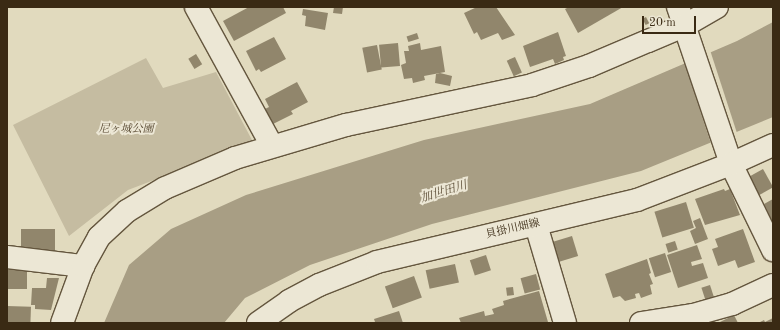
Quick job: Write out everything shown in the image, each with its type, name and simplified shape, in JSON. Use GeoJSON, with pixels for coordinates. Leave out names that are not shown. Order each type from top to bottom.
{"type":"FeatureCollection","features":[{"type":"Feature","properties":{"kind":"street"},"geometry":{"type":"LineString","coordinates":[[196,7],[272,146]]}},
{"type":"Feature","properties":{"kind":"street"},"geometry":{"type":"LineString","coordinates":[[62,323],[83,266],[99,236],[127,211],[165,188],[235,158],[346,124],[532,85],[589,66],[717,7]]}},
{"type":"Feature","properties":{"kind":"street"},"geometry":{"type":"LineString","coordinates":[[683,23],[729,159],[773,250]]}},
{"type":"Feature","properties":{"kind":"street","name":"貝掛川畑線"},"geometry":{"type":"LineString","coordinates":[[258,323],[289,301],[319,285],[377,262],[637,200],[729,159],[773,145]]}},
{"type":"Feature","properties":{"kind":"street"},"geometry":{"type":"LineString","coordinates":[[536,224],[566,323]]}},
{"type":"Feature","properties":{"kind":"street"},"geometry":{"type":"LineString","coordinates":[[7,257],[83,266]]}},
{"type":"Feature","properties":{"kind":"street"},"geometry":{"type":"LineString","coordinates":[[641,323],[693,315],[732,304],[773,285]]}},
{"type":"Feature","properties":{"kind":"green space","name":"尼ヶ城公園"},"geometry":{"type":"Polygon","coordinates":[[[146,58],[163,88],[216,72],[253,142],[128,190],[69,236],[13,125],[146,58]]]}},
{"type":"Feature","properties":{"kind":"water","name":"加世田川"},"geometry":{"type":"Polygon","coordinates":[[[773,22],[773,117],[641,171],[432,224],[310,265],[245,298],[224,323],[104,323],[129,265],[171,229],[246,195],[424,140],[590,104],[737,41],[773,22]]]}},
{"type":"Feature","properties":{"kind":"pier"},"geometry":{"type":"Polygon","coordinates":[[[710,50],[737,134],[711,142],[683,59],[710,50]]]}},
{"type":"Feature","properties":{"kind":"building"},"geometry":{"type":"Polygon","coordinates":[[[249,7],[283,7],[286,13],[234,41],[223,21],[249,7]]]}},
{"type":"Feature","properties":{"kind":"building"},"geometry":{"type":"Polygon","coordinates":[[[334,7],[343,7],[342,14],[333,13],[334,7]]]}},
{"type":"Feature","properties":{"kind":"building"},"geometry":{"type":"Polygon","coordinates":[[[477,7],[496,7],[515,35],[502,40],[498,33],[481,40],[477,32],[474,34],[464,13],[477,7]]]}},
{"type":"Feature","properties":{"kind":"building"},"geometry":{"type":"Polygon","coordinates":[[[569,7],[623,7],[578,33],[565,9],[569,7]]]}},
{"type":"Feature","properties":{"kind":"building"},"geometry":{"type":"Polygon","coordinates":[[[303,9],[328,13],[325,30],[305,26],[306,16],[302,15],[303,9]]]}},
{"type":"Feature","properties":{"kind":"building"},"geometry":{"type":"Polygon","coordinates":[[[646,17],[649,23],[646,25],[642,19],[646,17]]]}},
{"type":"Feature","properties":{"kind":"building"},"geometry":{"type":"Polygon","coordinates":[[[558,32],[566,56],[563,57],[564,60],[555,64],[553,59],[530,67],[523,46],[558,32]]]}},
{"type":"Feature","properties":{"kind":"building"},"geometry":{"type":"Polygon","coordinates":[[[417,33],[419,39],[408,42],[407,36],[417,33]]]}},
{"type":"Feature","properties":{"kind":"building"},"geometry":{"type":"Polygon","coordinates":[[[274,37],[286,59],[261,72],[259,69],[256,71],[246,51],[274,37]]]}},
{"type":"Feature","properties":{"kind":"building"},"geometry":{"type":"Polygon","coordinates":[[[398,43],[400,66],[381,68],[379,45],[398,43]]]}},
{"type":"Feature","properties":{"kind":"building"},"geometry":{"type":"Polygon","coordinates":[[[420,43],[421,50],[441,46],[445,72],[424,76],[425,80],[413,83],[412,78],[404,79],[401,65],[406,63],[404,51],[409,51],[408,46],[420,43]]]}},
{"type":"Feature","properties":{"kind":"building"},"geometry":{"type":"Polygon","coordinates":[[[377,45],[382,70],[367,72],[362,48],[377,45]]]}},
{"type":"Feature","properties":{"kind":"building"},"geometry":{"type":"Polygon","coordinates":[[[196,54],[202,64],[194,69],[188,59],[196,54]]]}},
{"type":"Feature","properties":{"kind":"building"},"geometry":{"type":"Polygon","coordinates":[[[515,57],[522,73],[514,76],[507,61],[515,57]]]}},
{"type":"Feature","properties":{"kind":"building"},"geometry":{"type":"Polygon","coordinates":[[[440,73],[452,76],[450,86],[435,83],[436,74],[440,73]]]}},
{"type":"Feature","properties":{"kind":"building"},"geometry":{"type":"Polygon","coordinates":[[[297,82],[308,102],[291,111],[293,114],[273,124],[265,109],[269,107],[265,99],[297,82]]]}},
{"type":"Feature","properties":{"kind":"building"},"geometry":{"type":"Polygon","coordinates":[[[763,169],[773,187],[759,195],[749,177],[763,169]]]}},
{"type":"Feature","properties":{"kind":"building"},"geometry":{"type":"Polygon","coordinates":[[[724,189],[725,191],[730,189],[740,215],[705,225],[695,199],[724,189]]]}},
{"type":"Feature","properties":{"kind":"building"},"geometry":{"type":"Polygon","coordinates":[[[773,199],[773,223],[764,204],[773,199]]]}},
{"type":"Feature","properties":{"kind":"building"},"geometry":{"type":"Polygon","coordinates":[[[686,202],[694,228],[662,237],[654,212],[686,202]]]}},
{"type":"Feature","properties":{"kind":"building"},"geometry":{"type":"Polygon","coordinates":[[[700,218],[708,239],[695,244],[690,231],[696,228],[693,221],[700,218]]]}},
{"type":"Feature","properties":{"kind":"building"},"geometry":{"type":"Polygon","coordinates":[[[21,229],[55,229],[55,253],[21,253],[21,229]]]}},
{"type":"Feature","properties":{"kind":"building"},"geometry":{"type":"Polygon","coordinates":[[[743,229],[755,262],[738,268],[735,260],[718,266],[712,249],[718,247],[715,239],[743,229]]]}},
{"type":"Feature","properties":{"kind":"building"},"geometry":{"type":"Polygon","coordinates":[[[572,236],[578,256],[555,263],[549,243],[572,236]]]}},
{"type":"Feature","properties":{"kind":"building"},"geometry":{"type":"Polygon","coordinates":[[[675,241],[678,250],[668,253],[665,244],[675,241]]]}},
{"type":"Feature","properties":{"kind":"building"},"geometry":{"type":"Polygon","coordinates":[[[697,245],[702,259],[691,262],[692,266],[703,263],[708,278],[678,288],[667,255],[697,245]]]}},
{"type":"Feature","properties":{"kind":"building"},"geometry":{"type":"Polygon","coordinates":[[[665,253],[671,272],[655,277],[649,258],[665,253]]]}},
{"type":"Feature","properties":{"kind":"building"},"geometry":{"type":"Polygon","coordinates":[[[486,255],[491,270],[475,275],[470,260],[486,255]]]}},
{"type":"Feature","properties":{"kind":"building"},"geometry":{"type":"Polygon","coordinates":[[[647,259],[651,273],[649,274],[653,284],[650,285],[652,294],[641,298],[639,293],[635,294],[636,298],[625,301],[620,296],[613,298],[605,274],[647,259]]]}},
{"type":"Feature","properties":{"kind":"building"},"geometry":{"type":"Polygon","coordinates":[[[455,264],[459,283],[430,289],[426,270],[455,264]]]}},
{"type":"Feature","properties":{"kind":"building"},"geometry":{"type":"Polygon","coordinates":[[[7,270],[27,270],[27,289],[7,289],[7,270]]]}},
{"type":"Feature","properties":{"kind":"building"},"geometry":{"type":"Polygon","coordinates":[[[536,274],[540,289],[525,294],[521,278],[536,274]]]}},
{"type":"Feature","properties":{"kind":"building"},"geometry":{"type":"Polygon","coordinates":[[[414,276],[422,298],[393,308],[385,287],[414,276]]]}},
{"type":"Feature","properties":{"kind":"building"},"geometry":{"type":"Polygon","coordinates":[[[47,278],[59,278],[51,310],[35,309],[35,305],[31,305],[32,288],[46,288],[47,278]]]}},
{"type":"Feature","properties":{"kind":"building"},"geometry":{"type":"Polygon","coordinates":[[[710,285],[715,300],[706,303],[701,288],[710,285]]]}},
{"type":"Feature","properties":{"kind":"building"},"geometry":{"type":"Polygon","coordinates":[[[513,287],[514,295],[507,296],[506,288],[513,287]]]}},
{"type":"Feature","properties":{"kind":"building"},"geometry":{"type":"Polygon","coordinates":[[[539,291],[548,322],[461,323],[459,318],[484,311],[485,316],[494,314],[492,309],[504,305],[503,301],[539,291]]]}},
{"type":"Feature","properties":{"kind":"building"},"geometry":{"type":"Polygon","coordinates":[[[7,306],[31,307],[30,323],[7,323],[7,306]]]}},
{"type":"Feature","properties":{"kind":"building"},"geometry":{"type":"Polygon","coordinates":[[[399,311],[403,323],[372,323],[375,322],[374,319],[399,311]]]}},
{"type":"Feature","properties":{"kind":"building"},"geometry":{"type":"Polygon","coordinates":[[[734,315],[738,323],[718,323],[734,315]]]}},
{"type":"Feature","properties":{"kind":"building"},"geometry":{"type":"Polygon","coordinates":[[[773,318],[773,323],[758,323],[764,320],[765,322],[773,318]]]}}]}
